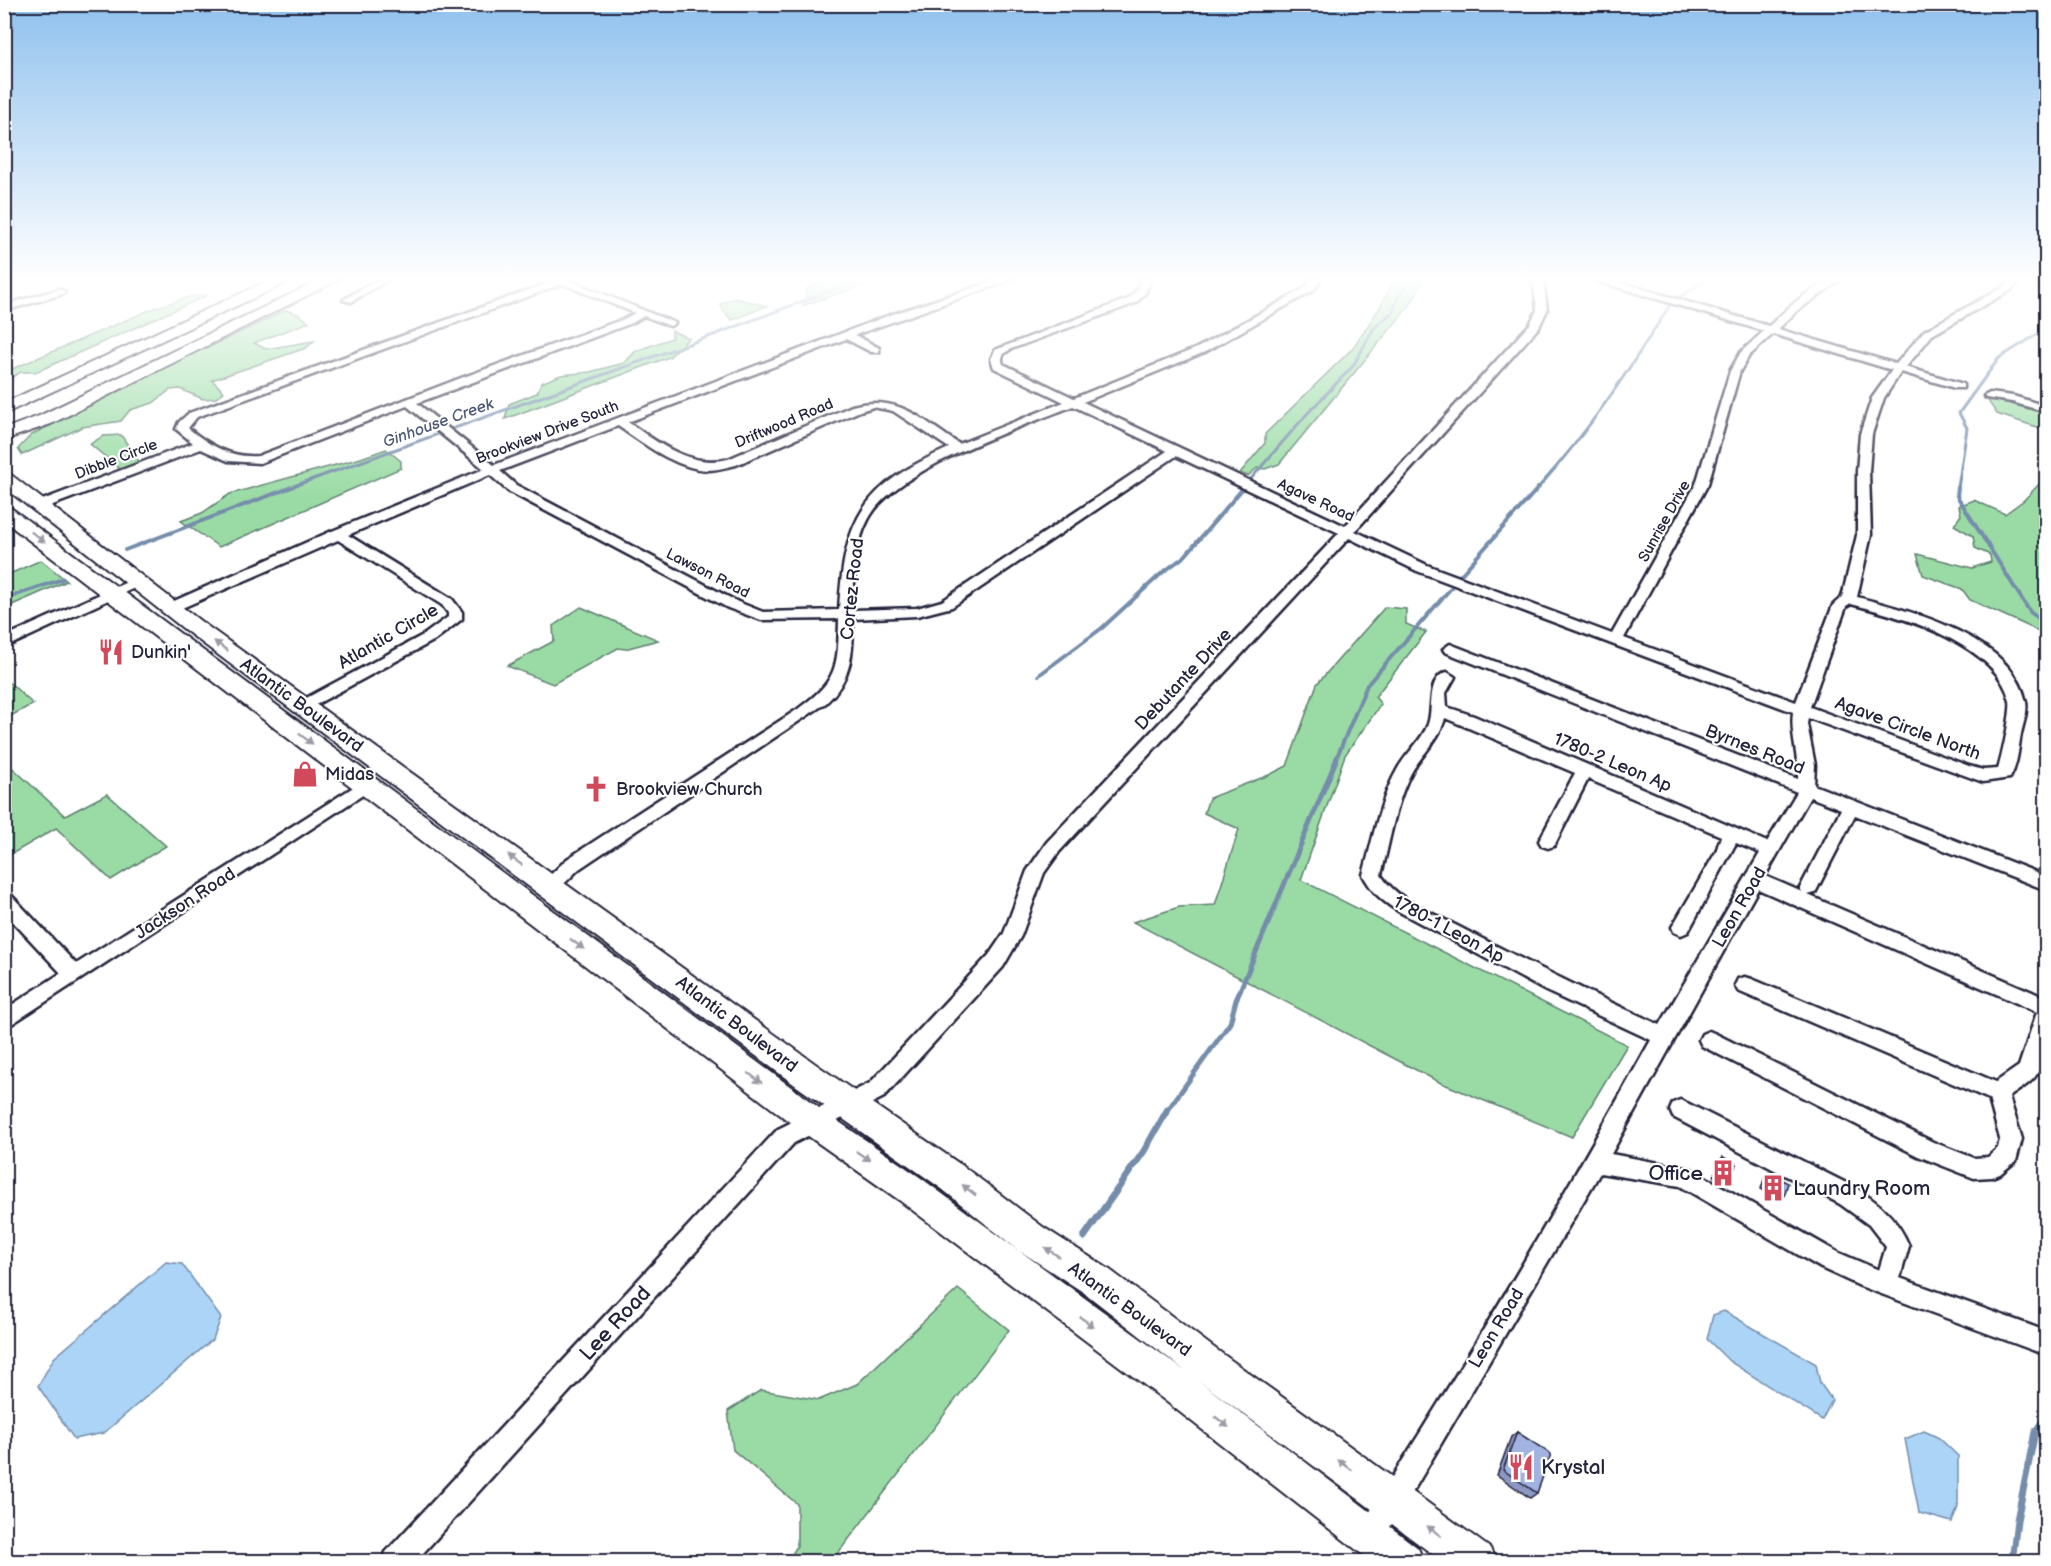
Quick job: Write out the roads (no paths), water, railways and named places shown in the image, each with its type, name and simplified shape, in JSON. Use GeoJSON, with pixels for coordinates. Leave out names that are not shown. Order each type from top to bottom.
{"type":"FeatureCollection","features":[{"type":"Feature","properties":{"kind":"highway"},"geometry":{"type":"LineString","coordinates":[[4,393],[98,352]]}},
{"type":"Feature","properties":{"kind":"highway"},"geometry":{"type":"LineString","coordinates":[[4,409],[126,352]]}},
{"type":"Feature","properties":{"kind":"highway"},"geometry":{"type":"LineString","coordinates":[[5,424],[165,352]]}},
{"type":"Feature","properties":{"kind":"highway"},"geometry":{"type":"LineString","coordinates":[[4,448],[17,435],[45,420],[184,352]]}},
{"type":"Feature","properties":{"kind":"highway"},"geometry":{"type":"LineString","coordinates":[[4,435],[45,420]]}},
{"type":"Feature","properties":{"kind":"highway","name":"Atlantic Boulevard"},"geometry":{"type":"LineString","coordinates":[[4,478],[170,608],[953,1178],[1030,1239],[1098,1282],[1200,1360],[1476,1562]]}},
{"type":"Feature","properties":{"kind":"highway","name":"Atlantic Boulevard"},"geometry":{"type":"LineString","coordinates":[[4,512],[815,1123],[902,1183],[1176,1386],[1404,1562]]}},
{"type":"Feature","properties":{"kind":"highway"},"geometry":{"type":"LineString","coordinates":[[259,704],[278,704],[293,712],[304,706]]}},
{"type":"Feature","properties":{"kind":"highway"},"geometry":{"type":"LineString","coordinates":[[497,884],[519,882],[533,892],[539,892],[549,885]]}},
{"type":"Feature","properties":{"kind":"highway"},"geometry":{"type":"LineString","coordinates":[[526,905],[536,899],[560,911],[579,907]]}},
{"type":"Feature","properties":{"kind":"street"},"geometry":{"type":"LineString","coordinates":[[365,352],[193,416],[183,424],[182,429],[202,444],[233,460],[260,459],[544,352]]}},
{"type":"Feature","properties":{"kind":"street","name":"Brookview Drive South"},"geometry":{"type":"LineString","coordinates":[[170,608],[337,534],[490,471],[800,352]]}},
{"type":"Feature","properties":{"kind":"street","name":"Agave Road"},"geometry":{"type":"LineString","coordinates":[[999,352],[996,359],[998,366],[1007,371],[1422,568],[1801,709]]}},
{"type":"Feature","properties":{"kind":"street","name":"Cortez Road"},"geometry":{"type":"LineString","coordinates":[[549,885],[573,864],[822,699],[835,684],[842,671],[846,652],[853,547],[858,525],[867,510],[888,489],[907,475],[958,450],[1194,352]]}},
{"type":"Feature","properties":{"kind":"street","name":"Debutante Drive"},"geometry":{"type":"LineString","coordinates":[[850,1105],[877,1090],[996,961],[1012,936],[1036,870],[1053,847],[1347,532],[1510,352]]}},
{"type":"Feature","properties":{"kind":"street","name":"Sunrise Drive"},"geometry":{"type":"LineString","coordinates":[[1616,640],[1702,484],[1735,371],[1747,352]]}},
{"type":"Feature","properties":{"kind":"street"},"geometry":{"type":"LineString","coordinates":[[1844,352],[1959,386]]}},
{"type":"Feature","properties":{"kind":"street","name":"Leon Road"},"geometry":{"type":"LineString","coordinates":[[1370,1536],[1595,1162],[1664,1035],[1806,790],[1807,765],[1799,724],[1801,709],[1840,605],[1849,599],[1864,535],[1863,471],[1866,434],[1878,398],[1912,352]]}},
{"type":"Feature","properties":{"kind":"street"},"geometry":{"type":"LineString","coordinates":[[1990,396],[2046,409]]}},
{"type":"Feature","properties":{"kind":"street","name":"Lawson Road"},"geometry":{"type":"LineString","coordinates":[[409,402],[474,453],[490,471],[512,489],[750,612],[774,616],[917,612],[947,604],[1175,451]]}},
{"type":"Feature","properties":{"kind":"street","name":"Driftwood Road"},"geometry":{"type":"LineString","coordinates":[[619,421],[657,447],[703,466],[714,466],[732,462],[856,408],[881,404],[896,408],[911,416],[958,450]]}},
{"type":"Feature","properties":{"kind":"street","name":"Dibble Circle"},"geometry":{"type":"LineString","coordinates":[[41,505],[202,444]]}},
{"type":"Feature","properties":{"kind":"street","name":"Atlantic Circle"},"geometry":{"type":"LineString","coordinates":[[304,706],[430,637],[455,619],[453,608],[447,602],[337,534]]}},
{"type":"Feature","properties":{"kind":"street"},"geometry":{"type":"LineString","coordinates":[[4,643],[136,582]]}},
{"type":"Feature","properties":{"kind":"street","name":"Agave Circle North"},"geometry":{"type":"LineString","coordinates":[[1801,709],[1983,776],[2004,774],[2008,766],[2018,715],[2018,701],[2013,686],[2003,671],[1968,643],[1932,624],[1849,599]]}},
{"type":"Feature","properties":{"kind":"street","name":"Byrnes Road"},"geometry":{"type":"LineString","coordinates":[[1450,649],[2046,883]]}},
{"type":"Feature","properties":{"kind":"street","name":"1780-1 Leon Ap"},"geometry":{"type":"LineString","coordinates":[[1447,677],[1438,693],[1439,710],[1435,727],[1404,771],[1392,800],[1372,875],[1376,883],[1384,894],[1404,906],[1553,985],[1664,1035]]}},
{"type":"Feature","properties":{"kind":"street","name":"1780-2 Leon Ap"},"geometry":{"type":"LineString","coordinates":[[1439,710],[1468,720],[1772,851]]}},
{"type":"Feature","properties":{"kind":"street"},"geometry":{"type":"LineString","coordinates":[[1548,841],[1584,771]]}},
{"type":"Feature","properties":{"kind":"street","name":"Jackson Road"},"geometry":{"type":"LineString","coordinates":[[4,1021],[366,785]]}},
{"type":"Feature","properties":{"kind":"street"},"geometry":{"type":"LineString","coordinates":[[1809,888],[1851,806]]}},
{"type":"Feature","properties":{"kind":"street"},"geometry":{"type":"LineString","coordinates":[[1681,927],[1724,853],[1731,834]]}},
{"type":"Feature","properties":{"kind":"street"},"geometry":{"type":"LineString","coordinates":[[1756,879],[2046,1007]]}},
{"type":"Feature","properties":{"kind":"street"},"geometry":{"type":"LineString","coordinates":[[4,899],[75,975]]}},
{"type":"Feature","properties":{"kind":"street"},"geometry":{"type":"LineString","coordinates":[[1744,985],[1998,1093]]}},
{"type":"Feature","properties":{"kind":"street"},"geometry":{"type":"LineString","coordinates":[[1998,1093],[2027,1072],[2046,1015]]}},
{"type":"Feature","properties":{"kind":"street"},"geometry":{"type":"LineString","coordinates":[[1709,1040],[1926,1149],[1974,1168],[1992,1167],[2008,1154],[2011,1139],[1998,1093]]}},
{"type":"Feature","properties":{"kind":"street","name":"Lee Road"},"geometry":{"type":"LineString","coordinates":[[396,1562],[786,1136],[850,1105]]}},
{"type":"Feature","properties":{"kind":"street"},"geometry":{"type":"LineString","coordinates":[[1680,1110],[1848,1196],[1874,1213],[1890,1229],[1898,1246],[1887,1284]]}},
{"type":"Feature","properties":{"kind":"street"},"geometry":{"type":"LineString","coordinates":[[1595,1162],[1683,1176],[1829,1260],[1868,1278],[2046,1343]]}},
{"type":"Feature","properties":{"kind":"water"},"geometry":{"type":"Polygon","coordinates":[[[166,1262],[182,1264],[221,1318],[213,1339],[104,1433],[74,1439],[38,1386],[54,1358],[166,1262]]]}},
{"type":"Feature","properties":{"kind":"water"},"geometry":{"type":"Polygon","coordinates":[[[1724,1311],[1816,1364],[1820,1383],[1832,1400],[1822,1420],[1729,1361],[1707,1339],[1713,1315],[1724,1311]]]}},
{"type":"Feature","properties":{"kind":"water"},"geometry":{"type":"Polygon","coordinates":[[[1924,1431],[1939,1438],[1958,1456],[1958,1507],[1952,1522],[1919,1513],[1905,1439],[1924,1431]]]}},
{"type":"Feature","properties":{"kind":"waterway","name":"Ginhouse Creek"},"geometry":{"type":"LineString","coordinates":[[288,488],[666,352]]}},
{"type":"Feature","properties":{"kind":"waterway"},"geometry":{"type":"LineString","coordinates":[[1243,488],[1306,415],[1353,366],[1361,352]]}},
{"type":"Feature","properties":{"kind":"waterway"},"geometry":{"type":"LineString","coordinates":[[1538,488],[1592,422],[1639,352]]}},
{"type":"Feature","properties":{"kind":"waterway"},"geometry":{"type":"LineString","coordinates":[[1958,488],[1967,428],[1959,413],[1999,358],[2009,352]]}},
{"type":"Feature","properties":{"kind":"waterway","name":"Ginhouse Creek"},"geometry":{"type":"LineString","coordinates":[[125,550],[292,487]]}},
{"type":"Feature","properties":{"kind":"waterway"},"geometry":{"type":"LineString","coordinates":[[1039,675],[1102,628],[1162,573],[1185,556],[1244,487]]}},
{"type":"Feature","properties":{"kind":"waterway"},"geometry":{"type":"LineString","coordinates":[[1458,578],[1539,487]]}},
{"type":"Feature","properties":{"kind":"waterway"},"geometry":{"type":"LineString","coordinates":[[1958,487],[1957,496],[2030,612],[2046,624]]}},
{"type":"Feature","properties":{"kind":"waterway","name":"Ginhouse Creek"},"geometry":{"type":"LineString","coordinates":[[4,599],[63,579]]}},
{"type":"Feature","properties":{"kind":"waterway"},"geometry":{"type":"LineString","coordinates":[[1336,759],[1367,685],[1451,588]]}},
{"type":"Feature","properties":{"kind":"waterway"},"geometry":{"type":"LineString","coordinates":[[1167,1111],[1230,1023],[1236,1000],[1337,758]]}},
{"type":"Feature","properties":{"kind":"waterway"},"geometry":{"type":"LineString","coordinates":[[1084,1237],[1144,1151],[1168,1109]]}},
{"type":"Feature","properties":{"kind":"waterway"},"geometry":{"type":"LineString","coordinates":[[2012,1562],[2017,1520],[2035,1432],[2046,1417]]}},
{"type":"Feature","properties":{"kind":"place","name":"Dunkin'"},"geometry":{"type":"Point","coordinates":[111,652]}},
{"type":"Feature","properties":{"kind":"place","name":"Midas"},"geometry":{"type":"Point","coordinates":[305,774]}},
{"type":"Feature","properties":{"kind":"place","name":"Brookview Church"},"geometry":{"type":"Point","coordinates":[596,789]}},
{"type":"Feature","properties":{"kind":"place","name":"Office"},"geometry":{"type":"Point","coordinates":[1723,1173]}},
{"type":"Feature","properties":{"kind":"place","name":"Laundry Room"},"geometry":{"type":"Point","coordinates":[1773,1188]}},
{"type":"Feature","properties":{"kind":"place","name":"Krystal"},"geometry":{"type":"Point","coordinates":[1521,1467]}}]}
